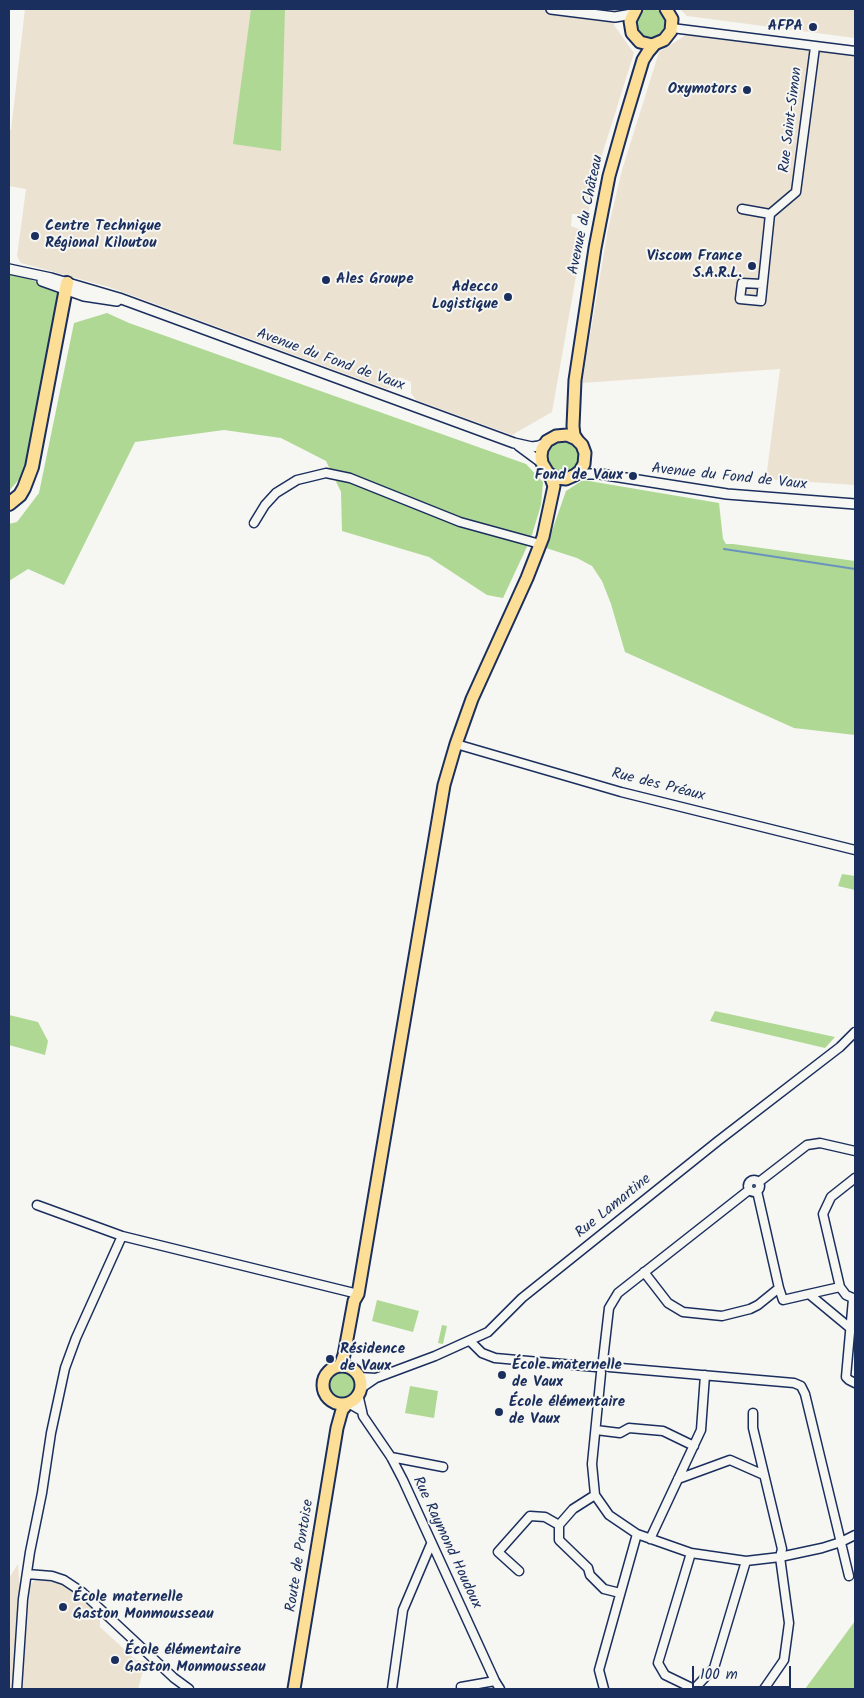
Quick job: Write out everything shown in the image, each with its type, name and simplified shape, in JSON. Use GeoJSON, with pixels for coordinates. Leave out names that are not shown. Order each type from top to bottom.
{"type":"FeatureCollection","features":[{"type":"Feature","properties":{"kind":"highway"},"geometry":{"type":"LineString","coordinates":[[9,504],[20,495],[32,467],[66,286]]}},
{"type":"Feature","properties":{"kind":"highway"},"geometry":{"type":"LineString","coordinates":[[9,498],[32,467]]}},
{"type":"Feature","properties":{"kind":"main road"},"geometry":{"type":"LineString","coordinates":[[667,9],[672,17],[672,28]]}},
{"type":"Feature","properties":{"kind":"main road"},"geometry":{"type":"LineString","coordinates":[[634,11],[630,26],[633,35],[640,42],[654,45]]}},
{"type":"Feature","properties":{"kind":"main road","name":"Avenue du Château"},"geometry":{"type":"LineString","coordinates":[[559,435],[566,423],[575,380],[588,286],[609,176],[643,60],[654,45],[666,39],[672,28]]}},
{"type":"Feature","properties":{"kind":"main road","name":"Avenue du Château"},"geometry":{"type":"LineString","coordinates":[[640,42],[643,60]]}},
{"type":"Feature","properties":{"kind":"main road","name":"Avenue du Château"},"geometry":{"type":"LineString","coordinates":[[575,380],[573,426],[574,435],[578,441]]}},
{"type":"Feature","properties":{"kind":"main road"},"geometry":{"type":"LineString","coordinates":[[340,1366],[344,1355],[354,1301],[358,1294],[444,785],[472,699],[527,578],[542,541],[564,486],[583,467],[585,460],[584,450],[578,441],[569,436],[559,435],[552,438],[546,443],[541,454],[542,463],[554,483],[542,541]]}},
{"type":"Feature","properties":{"kind":"main road"},"geometry":{"type":"LineString","coordinates":[[549,474],[559,479],[573,476]]}},
{"type":"Feature","properties":{"kind":"main road"},"geometry":{"type":"LineString","coordinates":[[340,1366],[328,1372],[323,1383],[325,1394],[334,1402],[341,1404],[348,1403],[354,1399],[357,1382],[351,1358],[360,1303],[358,1294]]}},
{"type":"Feature","properties":{"kind":"main road"},"geometry":{"type":"LineString","coordinates":[[340,1366],[357,1382]]}},
{"type":"Feature","properties":{"kind":"main road","name":"Route de Pontoise"},"geometry":{"type":"LineString","coordinates":[[334,1402],[337,1428]]}},
{"type":"Feature","properties":{"kind":"main road","name":"Route de Pontoise"},"geometry":{"type":"LineString","coordinates":[[294,1689],[337,1428],[342,1410],[348,1403]]}},
{"type":"Feature","properties":{"kind":"street"},"geometry":{"type":"LineString","coordinates":[[551,9],[615,17],[630,26]]}},
{"type":"Feature","properties":{"kind":"street"},"geometry":{"type":"LineString","coordinates":[[615,17],[634,11]]}},
{"type":"Feature","properties":{"kind":"street"},"geometry":{"type":"LineString","coordinates":[[672,28],[855,51]]}},
{"type":"Feature","properties":{"kind":"street","name":"Rue Saint-Simon"},"geometry":{"type":"LineString","coordinates":[[770,214],[796,192],[815,47]]}},
{"type":"Feature","properties":{"kind":"street"},"geometry":{"type":"LineString","coordinates":[[742,209],[770,214],[762,284]]}},
{"type":"Feature","properties":{"kind":"street","name":"Avenue du Fond de Vaux"},"geometry":{"type":"LineString","coordinates":[[10,269],[66,286],[95,298],[136,305],[514,444],[536,447],[546,443]]}},
{"type":"Feature","properties":{"kind":"street","name":"Avenue du Fond de Vaux"},"geometry":{"type":"LineString","coordinates":[[514,444],[542,463]]}},
{"type":"Feature","properties":{"kind":"street"},"geometry":{"type":"LineString","coordinates":[[585,460],[590,468],[600,474]]}},
{"type":"Feature","properties":{"kind":"street"},"geometry":{"type":"LineString","coordinates":[[254,523],[264,505],[276,492],[297,480],[326,473],[350,478],[460,522],[542,541]]}},
{"type":"Feature","properties":{"kind":"street","name":"Avenue du Fond de Vaux"},"geometry":{"type":"LineString","coordinates":[[573,476],[600,474],[727,494],[855,504]]}},
{"type":"Feature","properties":{"kind":"street","name":"Rue des Préaux"},"geometry":{"type":"LineString","coordinates":[[456,744],[621,792],[855,850]]}},
{"type":"Feature","properties":{"kind":"street","name":"Rue Lamartine"},"geometry":{"type":"LineString","coordinates":[[357,1382],[376,1378],[488,1332],[522,1298],[718,1141],[840,1047],[855,1032]]}},
{"type":"Feature","properties":{"kind":"street"},"geometry":{"type":"LineString","coordinates":[[759,1182],[807,1145],[820,1143],[855,1151]]}},
{"type":"Feature","properties":{"kind":"street"},"geometry":{"type":"LineString","coordinates":[[855,1178],[831,1197],[823,1214],[840,1287],[846,1295],[854,1299],[846,1377],[855,1383]]}},
{"type":"Feature","properties":{"kind":"street"},"geometry":{"type":"LineString","coordinates":[[759,1182],[753,1179],[747,1184],[753,1191],[783,1300],[840,1287]]}},
{"type":"Feature","properties":{"kind":"street"},"geometry":{"type":"LineString","coordinates":[[603,1360],[608,1314],[611,1303],[618,1293],[753,1191],[760,1188],[759,1182]]}},
{"type":"Feature","properties":{"kind":"street"},"geometry":{"type":"LineString","coordinates":[[38,1205],[122,1236],[358,1294]]}},
{"type":"Feature","properties":{"kind":"street"},"geometry":{"type":"LineString","coordinates":[[17,1689],[23,1599],[51,1433],[65,1368],[76,1338],[122,1236]]}},
{"type":"Feature","properties":{"kind":"street"},"geometry":{"type":"LineString","coordinates":[[644,1272],[668,1303],[677,1310],[689,1314],[722,1316],[750,1309],[779,1288]]}},
{"type":"Feature","properties":{"kind":"street"},"geometry":{"type":"LineString","coordinates":[[808,1294],[850,1328]]}},
{"type":"Feature","properties":{"kind":"street"},"geometry":{"type":"LineString","coordinates":[[470,1341],[482,1353],[495,1358],[596,1367]]}},
{"type":"Feature","properties":{"kind":"street"},"geometry":{"type":"LineString","coordinates":[[596,1367],[599,1361],[603,1360]]}},
{"type":"Feature","properties":{"kind":"street"},"geometry":{"type":"LineString","coordinates":[[603,1360],[608,1363],[609,1367]]}},
{"type":"Feature","properties":{"kind":"street"},"geometry":{"type":"LineString","coordinates":[[596,1367],[598,1372],[602,1373],[607,1372],[609,1367]]}},
{"type":"Feature","properties":{"kind":"street"},"geometry":{"type":"LineString","coordinates":[[609,1367],[794,1383],[801,1386],[849,1576]]}},
{"type":"Feature","properties":{"kind":"street"},"geometry":{"type":"LineString","coordinates":[[602,1373],[592,1464],[595,1495],[609,1515],[637,1534],[691,1553],[746,1560],[780,1557],[822,1548],[855,1535]]}},
{"type":"Feature","properties":{"kind":"street"},"geometry":{"type":"LineString","coordinates":[[650,1539],[701,1430],[705,1375]]}},
{"type":"Feature","properties":{"kind":"street","name":"Rue Lamartine"},"geometry":{"type":"LineString","coordinates":[[357,1382],[376,1378]]}},
{"type":"Feature","properties":{"kind":"street","name":"Rue Raymond Houdoux"},"geometry":{"type":"LineString","coordinates":[[357,1382],[363,1416],[391,1457],[403,1480],[495,1682],[500,1689]]}},
{"type":"Feature","properties":{"kind":"street","name":"Rue Raymond Houdoux"},"geometry":{"type":"LineString","coordinates":[[348,1403],[362,1412]]}},
{"type":"Feature","properties":{"kind":"street"},"geometry":{"type":"LineString","coordinates":[[753,1414],[752,1428],[782,1549],[780,1557],[789,1622],[784,1660],[764,1689]]}},
{"type":"Feature","properties":{"kind":"street"},"geometry":{"type":"LineString","coordinates":[[596,1430],[620,1434],[629,1428],[663,1431],[694,1446]]}},
{"type":"Feature","properties":{"kind":"street"},"geometry":{"type":"LineString","coordinates":[[391,1457],[443,1467]]}},
{"type":"Feature","properties":{"kind":"street"},"geometry":{"type":"LineString","coordinates":[[678,1479],[730,1460],[764,1475]]}},
{"type":"Feature","properties":{"kind":"street"},"geometry":{"type":"LineString","coordinates":[[595,1495],[573,1510],[559,1525],[559,1540],[588,1568],[590,1575],[604,1589],[620,1593]]}},
{"type":"Feature","properties":{"kind":"street"},"geometry":{"type":"LineString","coordinates":[[518,1571],[498,1552],[530,1516],[545,1517],[559,1525]]}},
{"type":"Feature","properties":{"kind":"street"},"geometry":{"type":"LineString","coordinates":[[604,1689],[599,1670],[637,1534]]}},
{"type":"Feature","properties":{"kind":"street"},"geometry":{"type":"LineString","coordinates":[[392,1689],[403,1610],[432,1544]]}},
{"type":"Feature","properties":{"kind":"street"},"geometry":{"type":"LineString","coordinates":[[691,1553],[658,1663],[665,1675],[694,1689],[714,1668],[746,1560]]}},
{"type":"Feature","properties":{"kind":"street"},"geometry":{"type":"LineString","coordinates":[[27,1574],[52,1576],[64,1580],[82,1592],[174,1678],[189,1689]]}},
{"type":"Feature","properties":{"kind":"street"},"geometry":{"type":"LineString","coordinates":[[461,1687],[495,1682]]}},
{"type":"Feature","properties":{"kind":"shaded area"},"geometry":{"type":"Polygon","coordinates":[[[25,9],[621,9],[614,25],[634,53],[602,155],[588,214],[572,214],[571,226],[584,231],[552,412],[512,435],[416,400],[411,393],[411,382],[399,377],[392,387],[387,389],[109,287],[21,263],[17,256],[26,189],[9,186],[9,130],[11,130],[25,9]]]}},
{"type":"Feature","properties":{"kind":"shaded area","name":"AFPA"},"geometry":{"type":"Polygon","coordinates":[[[680,9],[855,9],[855,38],[687,16],[680,9]]]}},
{"type":"Feature","properties":{"kind":"shaded area"},"geometry":{"type":"Polygon","coordinates":[[[686,35],[855,52],[855,485],[766,479],[780,369],[582,383],[608,229],[622,170],[659,52],[686,35]]]}},
{"type":"Feature","properties":{"kind":"shaded area"},"geometry":{"type":"Polygon","coordinates":[[[18,1564],[24,1660],[30,1584],[37,1579],[51,1580],[80,1594],[100,1611],[100,1627],[136,1660],[150,1662],[142,1674],[138,1689],[9,1689],[9,1578],[18,1564]]]}},
{"type":"Feature","properties":{"kind":"green space"},"geometry":{"type":"Polygon","coordinates":[[[251,9],[285,9],[281,151],[233,144],[251,9]]]}},
{"type":"Feature","properties":{"kind":"green space"},"geometry":{"type":"Polygon","coordinates":[[[651,9],[662,13],[666,24],[662,35],[651,39],[640,35],[636,24],[640,13],[651,9]]]}},
{"type":"Feature","properties":{"kind":"green space"},"geometry":{"type":"Polygon","coordinates":[[[9,272],[54,288],[58,295],[58,302],[27,465],[21,477],[9,491],[9,272]]]}},
{"type":"Feature","properties":{"kind":"green space"},"geometry":{"type":"Polygon","coordinates":[[[107,313],[129,323],[526,464],[543,482],[541,505],[531,538],[503,598],[487,595],[429,557],[342,531],[341,492],[326,461],[281,438],[224,430],[135,442],[64,585],[28,569],[9,581],[9,524],[17,522],[39,493],[74,323],[107,313]]]}},
{"type":"Feature","properties":{"kind":"green space"},"geometry":{"type":"Polygon","coordinates":[[[563,440],[575,445],[580,457],[575,469],[563,474],[551,469],[546,457],[551,445],[563,440]]]}},
{"type":"Feature","properties":{"kind":"green space"},"geometry":{"type":"Polygon","coordinates":[[[583,480],[719,503],[723,539],[726,544],[855,561],[855,735],[794,728],[625,652],[611,604],[602,581],[592,566],[577,558],[546,548],[566,491],[583,480]]]}},
{"type":"Feature","properties":{"kind":"green space"},"geometry":{"type":"Polygon","coordinates":[[[842,874],[855,876],[855,890],[838,886],[842,874]]]}},
{"type":"Feature","properties":{"kind":"green space"},"geometry":{"type":"Polygon","coordinates":[[[715,1011],[835,1037],[825,1048],[710,1021],[715,1011]]]}},
{"type":"Feature","properties":{"kind":"green space"},"geometry":{"type":"Polygon","coordinates":[[[9,1015],[38,1022],[48,1041],[45,1055],[9,1045],[9,1015]]]}},
{"type":"Feature","properties":{"kind":"green space"},"geometry":{"type":"Polygon","coordinates":[[[377,1300],[419,1311],[413,1332],[372,1321],[377,1300]]]}},
{"type":"Feature","properties":{"kind":"green space"},"geometry":{"type":"Polygon","coordinates":[[[442,1325],[447,1326],[443,1344],[438,1343],[442,1325]]]}},
{"type":"Feature","properties":{"kind":"green space"},"geometry":{"type":"Polygon","coordinates":[[[342,1371],[352,1375],[356,1385],[352,1395],[342,1399],[332,1395],[328,1385],[332,1375],[342,1371]]]}},
{"type":"Feature","properties":{"kind":"green space"},"geometry":{"type":"Polygon","coordinates":[[[410,1386],[438,1391],[434,1418],[405,1413],[410,1386]]]}},
{"type":"Feature","properties":{"kind":"green space"},"geometry":{"type":"Polygon","coordinates":[[[855,1621],[855,1689],[805,1689],[855,1621]]]}},
{"type":"Feature","properties":{"kind":"waterway"},"geometry":{"type":"LineString","coordinates":[[724,549],[855,569]]}},
{"type":"Feature","properties":{"kind":"place","name":"AFPA"},"geometry":{"type":"Point","coordinates":[813,27]}},
{"type":"Feature","properties":{"kind":"place","name":"Oxymotors"},"geometry":{"type":"Point","coordinates":[747,90]}},
{"type":"Feature","properties":{"kind":"place","name":"Centre Technique Régional Kiloutou"},"geometry":{"type":"Point","coordinates":[35,236]}},
{"type":"Feature","properties":{"kind":"place","name":"Viscom France S.A.R.L."},"geometry":{"type":"Point","coordinates":[752,266]}},
{"type":"Feature","properties":{"kind":"place","name":"Ales Groupe"},"geometry":{"type":"Point","coordinates":[326,280]}},
{"type":"Feature","properties":{"kind":"place","name":"Adecco Logistique"},"geometry":{"type":"Point","coordinates":[508,297]}},
{"type":"Feature","properties":{"kind":"place","name":"Fond de Vaux"},"geometry":{"type":"Point","coordinates":[633,476]}},
{"type":"Feature","properties":{"kind":"place","name":"Résidence de Vaux"},"geometry":{"type":"Point","coordinates":[330,1359]}},
{"type":"Feature","properties":{"kind":"place","name":"École maternelle de Vaux"},"geometry":{"type":"Point","coordinates":[502,1375]}},
{"type":"Feature","properties":{"kind":"place","name":"École élémentaire de Vaux"},"geometry":{"type":"Point","coordinates":[499,1412]}},
{"type":"Feature","properties":{"kind":"place","name":"École maternelle Gaston Monmousseau"},"geometry":{"type":"Point","coordinates":[63,1607]}},
{"type":"Feature","properties":{"kind":"place","name":"École élémentaire Gaston Monmousseau"},"geometry":{"type":"Point","coordinates":[115,1660]}}]}
